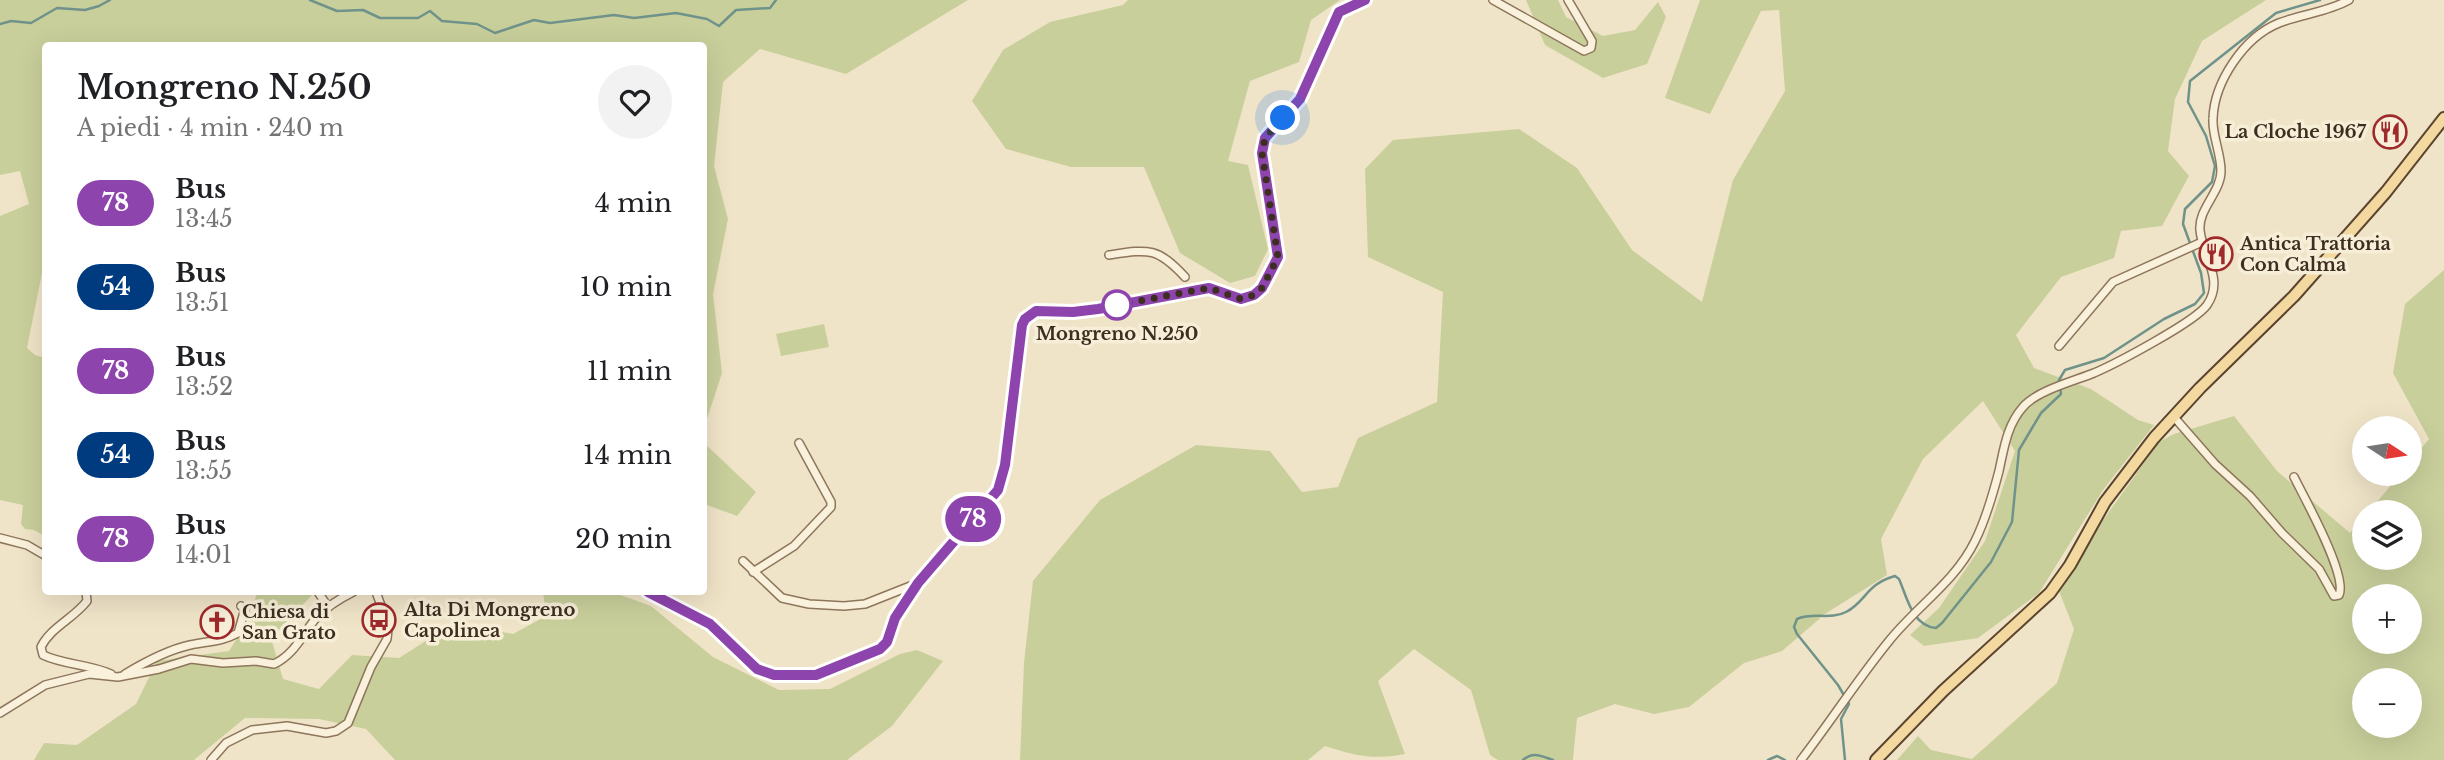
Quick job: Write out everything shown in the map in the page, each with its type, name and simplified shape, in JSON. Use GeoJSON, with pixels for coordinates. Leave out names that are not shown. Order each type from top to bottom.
{"type":"FeatureCollection","features":[{"type":"Feature","properties":{"kind":"main road"},"geometry":{"type":"LineString","coordinates":[[1879,757],[1944,691],[2050,593],[2070,565],[2105,502],[2137,458],[2174,416],[2294,296],[2379,200],[2444,118]]}},
{"type":"Feature","properties":{"kind":"street"},"geometry":{"type":"LineString","coordinates":[[654,595],[710,624],[757,669],[774,675],[816,675],[880,649],[887,642],[895,618],[918,583],[991,500],[1003,476],[1021,332],[1025,319],[1036,311],[1073,312],[1098,309],[1209,288],[1241,299],[1254,295],[1262,288],[1278,257],[1262,153],[1265,138],[1300,99],[1339,12],[1364,0]]}},
{"type":"Feature","properties":{"kind":"street"},"geometry":{"type":"LineString","coordinates":[[1493,0],[1584,51],[1591,48],[1592,41],[1569,0]]}},
{"type":"Feature","properties":{"kind":"street"},"geometry":{"type":"LineString","coordinates":[[1801,760],[1907,621],[1961,565],[1976,540],[1992,497],[2011,423],[2025,405],[2052,390],[2103,369],[2198,315],[2208,304],[2214,274],[2201,243],[2199,227],[2221,174],[2220,152],[2212,123],[2214,100],[2221,81],[2251,43],[2276,24],[2349,0]]}},
{"type":"Feature","properties":{"kind":"street"},"geometry":{"type":"LineString","coordinates":[[2059,346],[2113,282],[2201,243]]}},
{"type":"Feature","properties":{"kind":"street"},"geometry":{"type":"LineString","coordinates":[[1109,255],[1149,251],[1168,260],[1199,290]]}},
{"type":"Feature","properties":{"kind":"street"},"geometry":{"type":"LineString","coordinates":[[2174,416],[2215,464],[2250,496],[2282,533],[2319,569],[2334,596],[2339,595],[2343,587],[2336,565],[2294,477]]}},
{"type":"Feature","properties":{"kind":"street"},"geometry":{"type":"LineString","coordinates":[[753,572],[794,546],[831,507],[831,502],[799,443]]}},
{"type":"Feature","properties":{"kind":"street"},"geometry":{"type":"LineString","coordinates":[[0,538],[27,545],[42,554]]}},
{"type":"Feature","properties":{"kind":"street"},"geometry":{"type":"LineString","coordinates":[[743,561],[782,598],[809,604],[865,604],[918,583]]}},
{"type":"Feature","properties":{"kind":"street"},"geometry":{"type":"LineString","coordinates":[[86,595],[87,601],[78,612],[49,634],[41,648],[43,655],[51,659],[97,667],[120,676],[155,657],[188,645],[226,640],[238,633],[245,609],[241,606]]}},
{"type":"Feature","properties":{"kind":"street"},"geometry":{"type":"LineString","coordinates":[[320,595],[328,607]]}},
{"type":"Feature","properties":{"kind":"street"},"geometry":{"type":"LineString","coordinates":[[0,713],[45,685],[89,674],[120,676],[191,659],[274,664],[289,655],[317,617],[346,595]]}},
{"type":"Feature","properties":{"kind":"street"},"geometry":{"type":"LineString","coordinates":[[211,760],[226,743],[252,730],[287,726],[326,733],[336,731],[348,723],[371,667],[387,639],[386,619],[377,595]]}},
{"type":"Feature","properties":{"kind":"street"},"geometry":{"type":"LineString","coordinates":[[120,676],[121,667]]}},
{"type":"Feature","properties":{"kind":"green space"},"geometry":{"type":"Polygon","coordinates":[[[0,0],[968,0],[846,74],[760,49],[723,82],[714,166],[728,219],[713,294],[722,373],[707,419],[707,42],[42,42],[42,273],[27,348],[42,357],[42,534],[25,529],[21,524],[23,505],[0,500],[0,216],[29,204],[20,171],[0,175],[0,0]]]}},
{"type":"Feature","properties":{"kind":"green space"},"geometry":{"type":"Polygon","coordinates":[[[1128,0],[1340,0],[1311,20],[1299,62],[1250,81],[1228,161],[1248,165],[1268,249],[1255,276],[1230,283],[1180,253],[1144,167],[1071,167],[1006,149],[972,101],[1003,50],[1050,22],[1123,5],[1128,0]]]}},
{"type":"Feature","properties":{"kind":"green space"},"geometry":{"type":"Polygon","coordinates":[[[1526,0],[1558,0],[1566,17],[1603,36],[1635,30],[1658,2],[1666,17],[1647,64],[1603,78],[1545,45],[1526,0]]]}},
{"type":"Feature","properties":{"kind":"green space"},"geometry":{"type":"Polygon","coordinates":[[[1700,0],[2266,0],[2202,41],[2175,99],[2168,151],[2189,176],[2162,226],[2121,231],[2114,258],[2061,277],[2016,335],[2034,368],[2091,389],[2138,420],[2154,425],[2103,490],[2039,593],[1978,638],[1924,646],[1910,635],[1939,608],[1985,541],[2015,451],[1983,401],[1923,459],[1881,539],[1887,575],[1825,614],[1782,651],[1744,663],[1689,707],[1654,714],[1615,704],[1577,718],[1573,760],[1498,760],[1490,755],[1471,690],[1414,649],[1378,681],[1405,754],[1365,756],[1325,746],[1308,760],[1020,760],[1024,663],[1033,581],[1100,500],[1196,445],[1270,451],[1302,492],[1338,487],[1358,438],[1437,402],[1443,292],[1368,257],[1365,169],[1393,140],[1519,129],[1577,168],[1632,250],[1702,302],[1733,180],[1785,91],[1779,10],[1761,11],[1710,114],[1665,98],[1700,0]]]}},
{"type":"Feature","properties":{"kind":"green space"},"geometry":{"type":"Polygon","coordinates":[[[2444,270],[2444,760],[1897,760],[1918,736],[1931,750],[1972,759],[2057,683],[2074,629],[2059,591],[2091,537],[2159,442],[2174,434],[2234,416],[2277,471],[2350,533],[2352,531],[2352,570],[2422,570],[2422,500],[2379,500],[2390,486],[2422,486],[2422,447],[2429,439],[2422,426],[2422,416],[2416,416],[2393,373],[2405,304],[2444,270]]]}},
{"type":"Feature","properties":{"kind":"green space"},"geometry":{"type":"Polygon","coordinates":[[[824,324],[829,347],[781,356],[776,334],[824,324]]]}},
{"type":"Feature","properties":{"kind":"green space"},"geometry":{"type":"Polygon","coordinates":[[[707,446],[756,492],[737,516],[707,505],[707,446]]]}},
{"type":"Feature","properties":{"kind":"green space"},"geometry":{"type":"Polygon","coordinates":[[[256,595],[312,595],[271,638],[283,679],[319,689],[352,655],[399,658],[454,623],[513,634],[546,616],[543,595],[620,595],[651,606],[713,657],[779,690],[830,689],[900,654],[917,650],[943,661],[892,726],[847,760],[395,760],[366,729],[319,719],[245,718],[194,760],[34,760],[44,743],[77,745],[136,704],[157,661],[229,651],[251,616],[256,595]]]}},
{"type":"Feature","properties":{"kind":"waterway"},"geometry":{"type":"LineString","coordinates":[[0,24],[11,21],[31,23],[57,8],[85,10],[110,0]]}},
{"type":"Feature","properties":{"kind":"waterway"},"geometry":{"type":"LineString","coordinates":[[310,0],[337,11],[363,10],[380,18],[418,18],[430,11],[442,21],[477,24],[495,33],[534,20],[550,23],[614,15],[634,18],[676,13],[707,19],[719,26],[736,10],[770,8],[776,0]]}},
{"type":"Feature","properties":{"kind":"waterway"},"geometry":{"type":"LineString","coordinates":[[1845,760],[1841,719],[1849,704],[1838,685],[1797,634],[1794,627],[1797,619],[1846,612],[1872,588],[1895,576],[1921,622],[1936,628],[1942,623],[1991,562],[2012,522],[2019,450],[2041,413],[2061,394],[2059,380],[2065,370],[2104,358],[2164,319],[2195,304],[2204,293],[2201,273],[2183,224],[2185,209],[2212,182],[2215,166],[2206,136],[2188,102],[2190,81],[2276,13],[2320,0]]}},
{"type":"Feature","properties":{"kind":"waterway"},"geometry":{"type":"LineString","coordinates":[[1523,760],[1534,755],[1553,760]]}},
{"type":"Feature","properties":{"kind":"waterway"},"geometry":{"type":"LineString","coordinates":[[1768,760],[1777,756],[1785,760]]}},
{"type":"Feature","properties":{"kind":"bus line","name":"78"},"geometry":{"type":"LineString","coordinates":[[654,595],[710,624],[757,669],[774,675],[816,675],[880,649],[887,642],[895,618],[918,583],[998,490],[1005,465],[1022,325],[1030,314],[1042,310],[1073,312],[1098,309],[1209,288],[1241,299],[1254,295],[1262,288],[1278,257],[1262,153],[1265,138],[1300,99],[1339,12],[1365,0]]}},
{"type":"Feature","properties":{"kind":"place","name":"La Cloche 1967"},"geometry":{"type":"Point","coordinates":[2390,132]}},
{"type":"Feature","properties":{"kind":"place","name":"Antica Trattoria Con Calma"},"geometry":{"type":"Point","coordinates":[2216,254]}},
{"type":"Feature","properties":{"kind":"place","name":"Mongreno N.250"},"geometry":{"type":"Point","coordinates":[1117,305]}},
{"type":"Feature","properties":{"kind":"place","name":"Alta Di Mongreno Capolinea"},"geometry":{"type":"Point","coordinates":[379,620]}},
{"type":"Feature","properties":{"kind":"place","name":"Chiesa di San Grato"},"geometry":{"type":"Point","coordinates":[217,622]}},
{"type":"Feature","properties":{"kind":"route"},"geometry":{"type":"LineString","coordinates":[[1117,305],[1209,288],[1241,299],[1254,295],[1262,288],[1278,257],[1262,153],[1265,138],[1283,118]]}}]}
